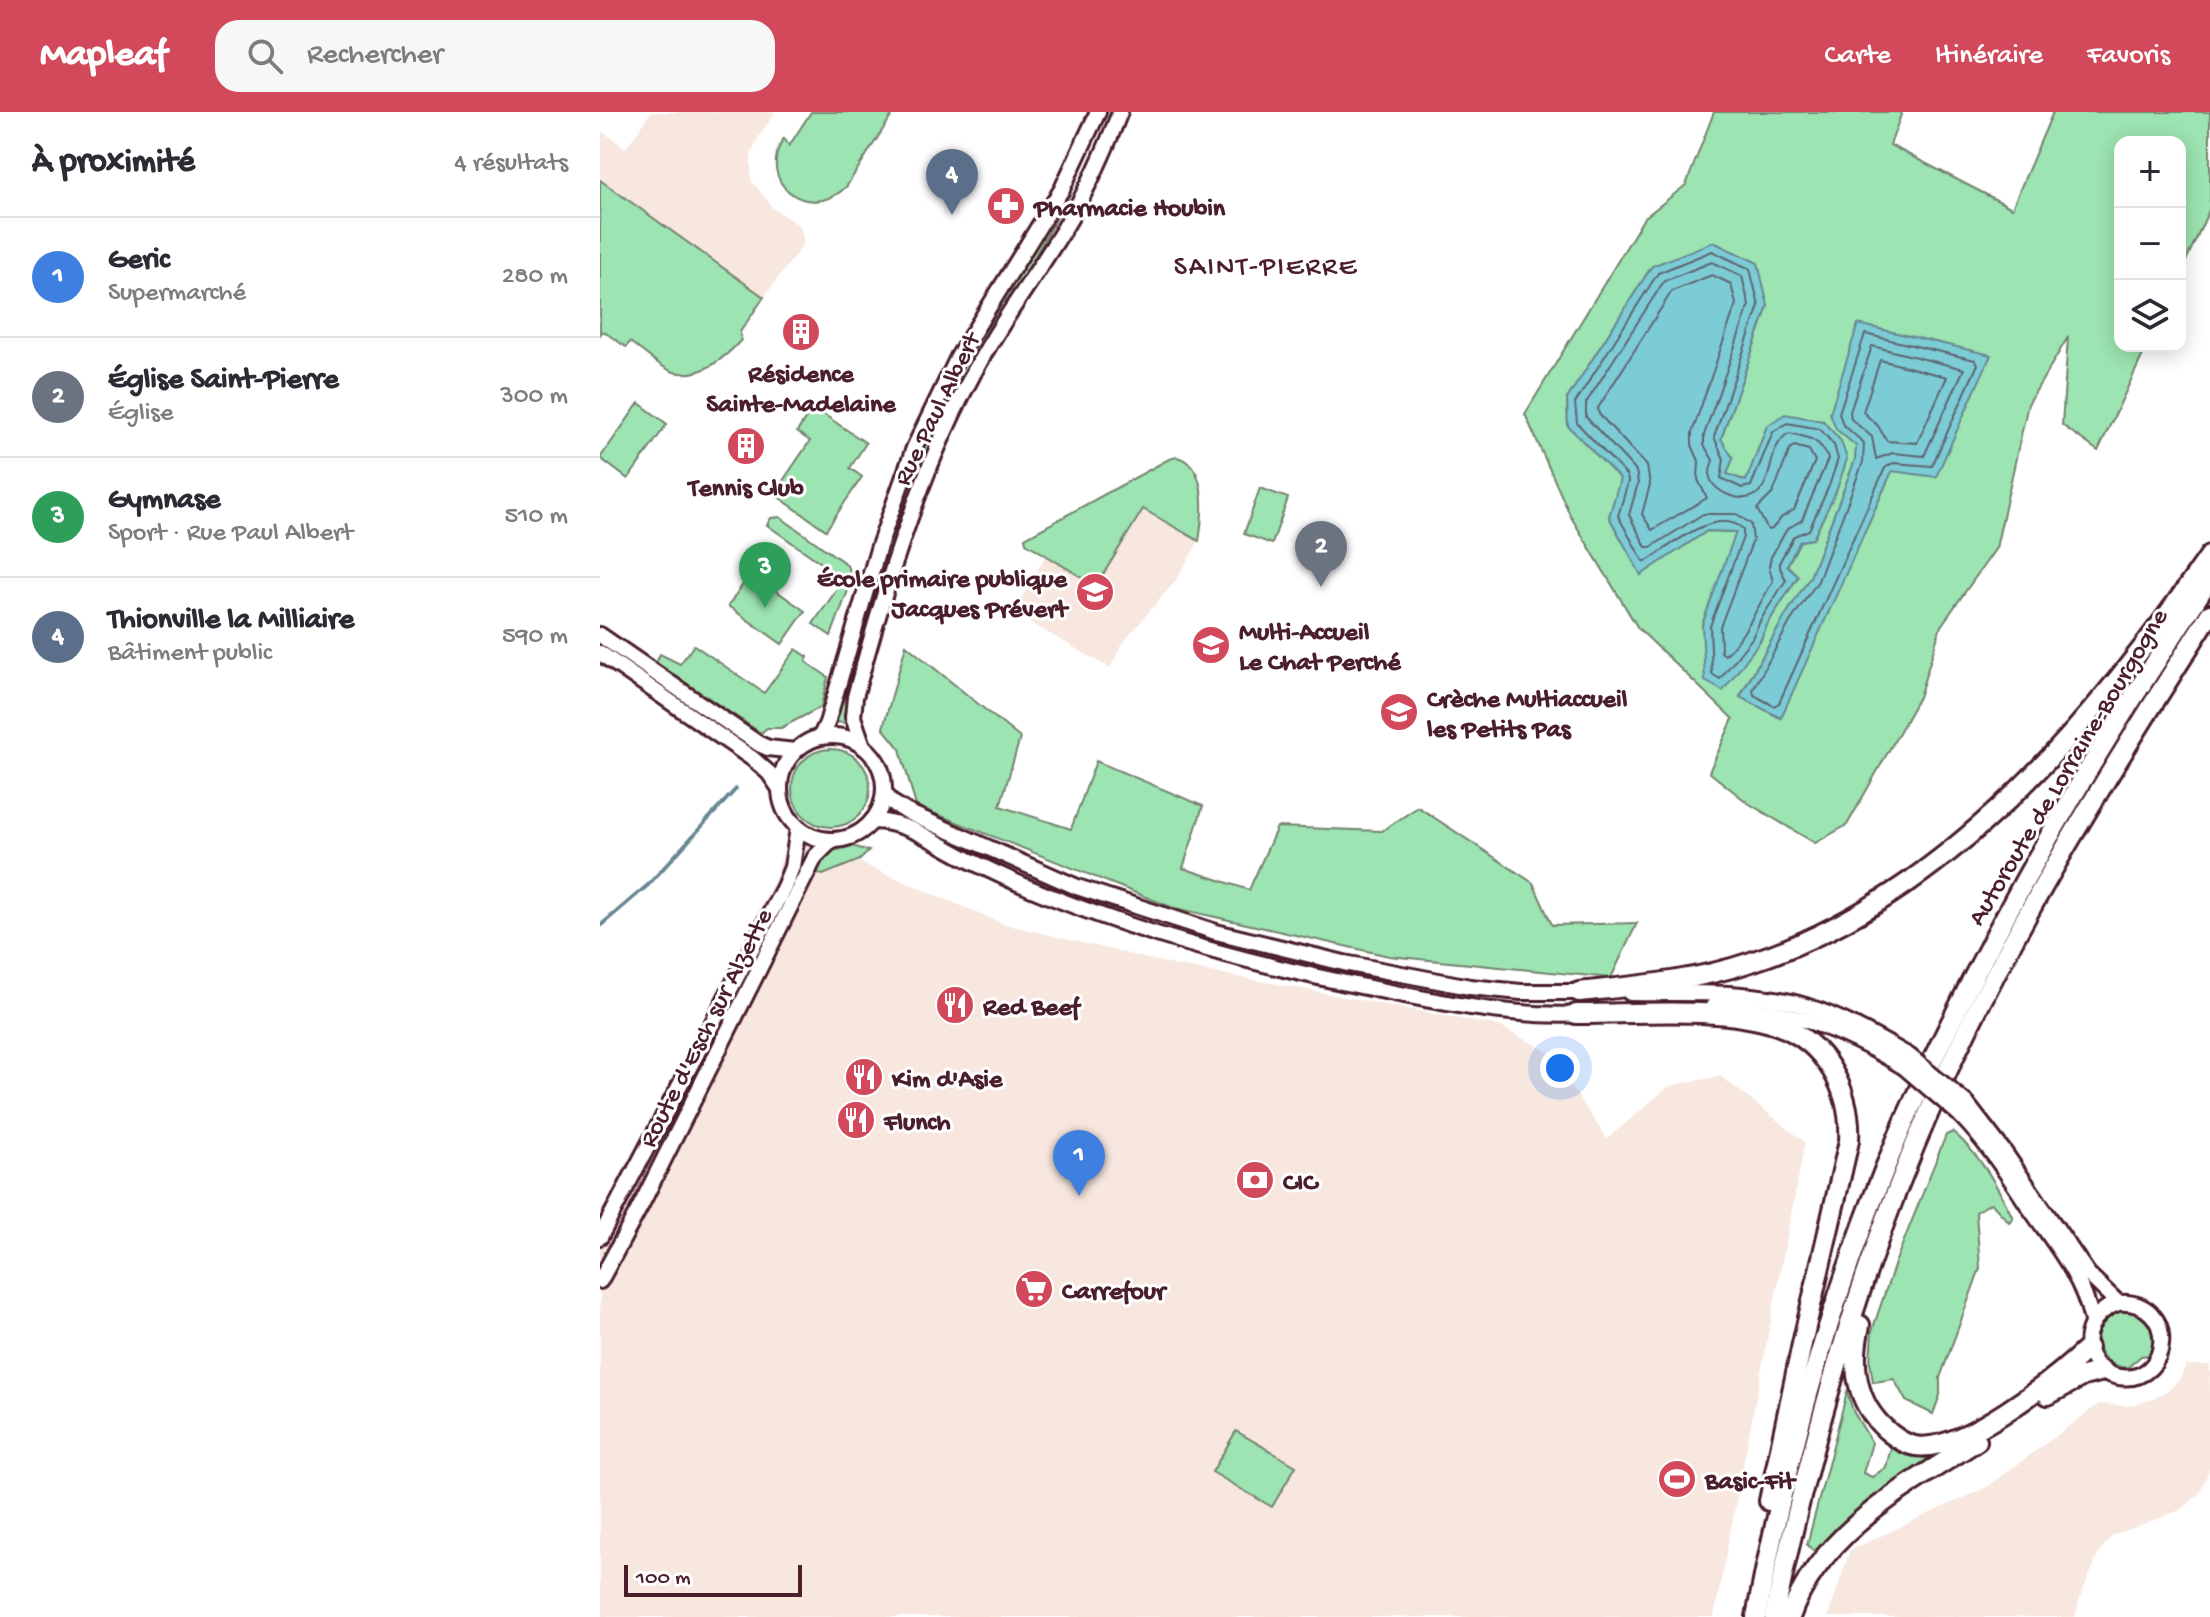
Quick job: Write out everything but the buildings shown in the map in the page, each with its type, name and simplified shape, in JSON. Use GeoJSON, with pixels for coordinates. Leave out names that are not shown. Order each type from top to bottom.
{"type":"FeatureCollection","features":[{"type":"Feature","properties":{"kind":"highway"},"geometry":{"type":"LineString","coordinates":[[1579,992],[1651,985],[1750,963],[1800,943],[1861,912],[1929,870],[1976,830],[2053,752],[2152,638],[2210,555]]}},
{"type":"Feature","properties":{"kind":"highway","name":"Autoroute de Lorraine-Bourgogne"},"geometry":{"type":"LineString","coordinates":[[1756,1617],[1793,1449],[1828,1330],[1887,1165],[1917,1094],[2041,850],[2210,578]]}},
{"type":"Feature","properties":{"kind":"highway","name":"Autoroute de Lorraine-Bourgogne"},"geometry":{"type":"LineString","coordinates":[[1774,1617],[1814,1438],[1872,1256],[1933,1103],[2019,928],[2074,828],[2210,614]]}},
{"type":"Feature","properties":{"kind":"highway"},"geometry":{"type":"LineString","coordinates":[[1576,1014],[1690,1013],[1775,1024],[1799,1036],[1818,1052],[1832,1069],[1843,1092],[1850,1124],[1849,1141],[1781,1435],[1756,1565],[1761,1590]]}},
{"type":"Feature","properties":{"kind":"highway"},"geometry":{"type":"LineString","coordinates":[[1872,1256],[1869,1286],[1855,1348],[1856,1375],[1863,1399],[1876,1419],[1914,1446],[1950,1443],[1966,1436],[2037,1390],[2088,1348]]}},
{"type":"Feature","properties":{"kind":"highway"},"geometry":{"type":"LineString","coordinates":[[1790,1617],[1798,1598],[1822,1561],[1864,1518],[1903,1489],[2063,1385],[2103,1371]]}},
{"type":"Feature","properties":{"kind":"main road","name":"Rue Paul Albert"},"geometry":{"type":"LineString","coordinates":[[821,736],[879,546],[914,448],[958,357],[1062,189],[1098,112]]}},
{"type":"Feature","properties":{"kind":"main road","name":"Rue Paul Albert"},"geometry":{"type":"LineString","coordinates":[[863,746],[853,717],[855,697],[908,524],[937,448],[983,355],[1071,217],[1120,112]]}},
{"type":"Feature","properties":{"kind":"main road"},"geometry":{"type":"LineString","coordinates":[[600,635],[759,744],[795,751]]}},
{"type":"Feature","properties":{"kind":"main road"},"geometry":{"type":"LineString","coordinates":[[600,653],[753,759],[769,773],[780,789],[785,810],[798,828],[814,837],[832,840],[853,836],[872,821],[884,792],[880,766],[863,746],[840,736],[821,736],[795,751],[783,769],[780,789]]}},
{"type":"Feature","properties":{"kind":"main road"},"geometry":{"type":"LineString","coordinates":[[884,792],[891,802],[907,812],[1077,887],[1216,932],[1344,963],[1470,987],[1521,992],[1741,995],[1774,999],[1840,1019],[1907,1061],[1999,1145],[2088,1274],[2118,1303]]}},
{"type":"Feature","properties":{"kind":"main road"},"geometry":{"type":"LineString","coordinates":[[872,821],[901,825],[968,860],[1050,896],[1141,929],[1244,959],[1416,998],[1478,1008],[1576,1014],[1714,1006],[1774,1011],[1836,1029],[1907,1061]]}},
{"type":"Feature","properties":{"kind":"main road"},"geometry":{"type":"LineString","coordinates":[[600,1237],[784,887],[792,867],[798,828]]}},
{"type":"Feature","properties":{"kind":"main road","name":"Route d'Esch sur Alzette"},"geometry":{"type":"LineString","coordinates":[[600,1281],[815,857],[832,840]]}},
{"type":"Feature","properties":{"kind":"main road"},"geometry":{"type":"LineString","coordinates":[[1962,1108],[2070,1266],[2088,1300],[2092,1321]]}},
{"type":"Feature","properties":{"kind":"main road"},"geometry":{"type":"LineString","coordinates":[[2118,1303],[2135,1304],[2150,1312],[2159,1325],[2162,1346],[2158,1358],[2139,1375],[2127,1378],[2103,1371],[2091,1357],[2088,1348],[2092,1321],[2108,1306],[2118,1303]]}},
{"type":"Feature","properties":{"kind":"shaded area"},"geometry":{"type":"Polygon","coordinates":[[[651,112],[775,112],[751,155],[751,180],[774,209],[800,226],[804,243],[764,297],[600,180],[600,130],[626,148],[651,112]]]}},
{"type":"Feature","properties":{"kind":"shaded area","name":"École primaire publique Jacques Prévert"},"geometry":{"type":"Polygon","coordinates":[[[1143,509],[1199,541],[1176,580],[1123,643],[1110,668],[1013,613],[1046,555],[1096,586],[1143,509]]]}},
{"type":"Feature","properties":{"kind":"shaded area"},"geometry":{"type":"Polygon","coordinates":[[[789,834],[806,845],[844,856],[1004,924],[1174,965],[1499,1026],[1547,1051],[1607,1139],[1669,1086],[1720,1076],[1805,1142],[1714,1617],[600,1617],[600,1213],[776,877],[789,834]]]}},
{"type":"Feature","properties":{"kind":"shaded area"},"geometry":{"type":"Polygon","coordinates":[[[2186,1365],[2210,1365],[2210,1467],[2200,1493],[2183,1509],[2112,1536],[2100,1551],[2080,1597],[2075,1617],[1828,1617],[1850,1550],[1987,1487],[2099,1404],[2130,1406],[2153,1399],[2180,1379],[2186,1365]]]}},
{"type":"Feature","properties":{"kind":"green space"},"geometry":{"type":"Polygon","coordinates":[[[811,112],[894,112],[846,187],[831,197],[816,201],[802,199],[790,192],[781,182],[776,169],[777,154],[784,138],[789,146],[811,112]]]}},
{"type":"Feature","properties":{"kind":"green space"},"geometry":{"type":"Polygon","coordinates":[[[1714,112],[1902,112],[1890,145],[2012,208],[2053,112],[2210,112],[2210,208],[2186,261],[2186,136],[2114,136],[2114,352],[2144,352],[2098,451],[2062,425],[2068,337],[2028,404],[1996,548],[1941,626],[1919,697],[1847,825],[1815,843],[1748,803],[1709,772],[1733,719],[1638,628],[1571,517],[1525,414],[1644,218],[1686,185],[1714,112]],[[1652,266],[1567,399],[1568,426],[1621,479],[1609,517],[1641,574],[1707,531],[1737,532],[1702,625],[1760,642],[1768,623],[1798,577],[1787,566],[1800,541],[1813,539],[1819,527],[1824,421],[1767,426],[1746,481],[1727,474],[1733,458],[1721,439],[1768,306],[1652,266]],[[1836,429],[1857,446],[1855,460],[1810,577],[1740,696],[1780,718],[1892,471],[1836,429]]]}},
{"type":"Feature","properties":{"kind":"green space"},"geometry":{"type":"Polygon","coordinates":[[[600,180],[764,297],[740,332],[741,340],[712,365],[694,372],[674,372],[630,342],[626,347],[603,331],[600,335],[600,180]]]}},
{"type":"Feature","properties":{"kind":"green space"},"geometry":{"type":"Polygon","coordinates":[[[1066,191],[1071,193],[946,412],[907,509],[850,688],[846,723],[833,722],[916,460],[951,384],[1066,191]]]}},
{"type":"Feature","properties":{"kind":"green space"},"geometry":{"type":"Polygon","coordinates":[[[639,403],[667,424],[628,479],[600,458],[639,403]]]}},
{"type":"Feature","properties":{"kind":"green space"},"geometry":{"type":"Polygon","coordinates":[[[813,407],[866,443],[850,468],[862,477],[826,530],[774,494],[810,441],[797,432],[813,407]]]}},
{"type":"Feature","properties":{"kind":"green space"},"geometry":{"type":"Polygon","coordinates":[[[1177,457],[1187,462],[1199,481],[1202,518],[1199,541],[1143,509],[1096,586],[1026,543],[1025,538],[1177,457]]]}},
{"type":"Feature","properties":{"kind":"green space"},"geometry":{"type":"Polygon","coordinates":[[[1260,488],[1288,498],[1272,544],[1244,534],[1260,488]]]}},
{"type":"Feature","properties":{"kind":"green space"},"geometry":{"type":"Polygon","coordinates":[[[780,517],[846,564],[853,577],[831,636],[813,624],[844,579],[767,525],[771,518],[780,517]]]}},
{"type":"Feature","properties":{"kind":"green space"},"geometry":{"type":"Polygon","coordinates":[[[751,573],[805,611],[782,644],[728,606],[751,573]]]}},
{"type":"Feature","properties":{"kind":"green space"},"geometry":{"type":"Polygon","coordinates":[[[694,645],[764,693],[796,649],[808,657],[806,662],[828,677],[821,707],[781,728],[767,728],[761,733],[656,663],[660,654],[680,664],[694,645]]]}},
{"type":"Feature","properties":{"kind":"green space"},"geometry":{"type":"Polygon","coordinates":[[[906,645],[1020,738],[1000,806],[1071,829],[1096,761],[1203,806],[1183,868],[1249,890],[1277,827],[1382,831],[1418,807],[1533,883],[1552,925],[1637,923],[1611,978],[1389,956],[1171,907],[916,806],[900,749],[883,728],[906,645]]]}},
{"type":"Feature","properties":{"kind":"green space"},"geometry":{"type":"Polygon","coordinates":[[[831,749],[846,752],[859,760],[867,773],[870,788],[867,803],[859,816],[846,824],[831,827],[816,824],[803,816],[795,803],[792,788],[795,773],[803,760],[816,752],[831,749]]]}},
{"type":"Feature","properties":{"kind":"green space"},"geometry":{"type":"Polygon","coordinates":[[[852,846],[869,851],[860,860],[823,875],[815,872],[826,854],[852,846]]]}},
{"type":"Feature","properties":{"kind":"green space"},"geometry":{"type":"Polygon","coordinates":[[[1953,1132],[1988,1172],[2013,1218],[2009,1222],[1991,1203],[1976,1212],[1980,1268],[1940,1378],[1940,1395],[1933,1414],[1906,1401],[1894,1379],[1873,1382],[1870,1362],[1872,1331],[1895,1263],[1946,1135],[1953,1132]]]}},
{"type":"Feature","properties":{"kind":"green space"},"geometry":{"type":"Polygon","coordinates":[[[2120,1311],[2138,1314],[2149,1324],[2154,1338],[2150,1355],[2141,1356],[2127,1368],[2106,1359],[2097,1343],[2102,1325],[2120,1311]]]}},
{"type":"Feature","properties":{"kind":"green space"},"geometry":{"type":"Polygon","coordinates":[[[1847,1392],[1853,1411],[1872,1443],[1863,1473],[1872,1477],[1886,1467],[1891,1448],[1931,1460],[1861,1510],[1814,1551],[1807,1545],[1847,1392]]]}},
{"type":"Feature","properties":{"kind":"green space"},"geometry":{"type":"Polygon","coordinates":[[[1236,1431],[1296,1466],[1272,1507],[1212,1472],[1236,1431]]]}},
{"type":"Feature","properties":{"kind":"water"},"geometry":{"type":"Polygon","coordinates":[[[1713,242],[1758,263],[1768,306],[1721,439],[1733,458],[1727,474],[1746,481],[1767,426],[1785,414],[1823,421],[1841,441],[1847,459],[1837,489],[1813,539],[1800,541],[1787,565],[1798,576],[1760,641],[1723,691],[1705,681],[1702,625],[1736,532],[1707,531],[1641,575],[1609,517],[1620,479],[1568,426],[1567,399],[1652,266],[1713,242]]]}},
{"type":"Feature","properties":{"kind":"water"},"geometry":{"type":"Polygon","coordinates":[[[1858,324],[1991,355],[1936,477],[1892,471],[1781,718],[1740,697],[1810,577],[1855,460],[1856,446],[1836,429],[1830,413],[1858,324]]]}},
{"type":"Feature","properties":{"kind":"waterway"},"geometry":{"type":"LineString","coordinates":[[600,926],[648,885],[736,789]]}},
{"type":"Feature","properties":{"kind":"place","name":"Pharmacie Houbin"},"geometry":{"type":"Point","coordinates":[1006,206]}},
{"type":"Feature","properties":{"kind":"place","name":"Thionville la Milliaire"},"geometry":{"type":"Point","coordinates":[952,215]}},
{"type":"Feature","properties":{"kind":"place","name":"Résidence Sainte-Madelaine"},"geometry":{"type":"Point","coordinates":[801,332]}},
{"type":"Feature","properties":{"kind":"place","name":"Tennis Club"},"geometry":{"type":"Point","coordinates":[746,446]}},
{"type":"Feature","properties":{"kind":"place","name":"Église Saint-Pierre"},"geometry":{"type":"Point","coordinates":[1321,587]}},
{"type":"Feature","properties":{"kind":"place","name":"École primaire publique Jacques Prévert"},"geometry":{"type":"Point","coordinates":[1095,592]}},
{"type":"Feature","properties":{"kind":"place","name":"Gymnase"},"geometry":{"type":"Point","coordinates":[765,608]}},
{"type":"Feature","properties":{"kind":"place","name":"Multi-Accueil Le Chat Perché"},"geometry":{"type":"Point","coordinates":[1211,645]}},
{"type":"Feature","properties":{"kind":"place","name":"Crèche Multiaccueil les Petits Pas"},"geometry":{"type":"Point","coordinates":[1399,712]}},
{"type":"Feature","properties":{"kind":"place","name":"Red Beef"},"geometry":{"type":"Point","coordinates":[955,1005]}},
{"type":"Feature","properties":{"kind":"place","name":"Kim d'Asie"},"geometry":{"type":"Point","coordinates":[864,1077]}},
{"type":"Feature","properties":{"kind":"place","name":"Flunch"},"geometry":{"type":"Point","coordinates":[856,1120]}},
{"type":"Feature","properties":{"kind":"place","name":"CIC"},"geometry":{"type":"Point","coordinates":[1255,1180]}},
{"type":"Feature","properties":{"kind":"place","name":"Geric"},"geometry":{"type":"Point","coordinates":[1079,1196]}},
{"type":"Feature","properties":{"kind":"place","name":"Carrefour"},"geometry":{"type":"Point","coordinates":[1034,1289]}},
{"type":"Feature","properties":{"kind":"place","name":"Basic-Fit"},"geometry":{"type":"Point","coordinates":[1677,1479]}},
{"type":"Feature","properties":{"kind":"district","name":"SAINT-PIERRE"},"geometry":{"type":"Point","coordinates":[1266,264]}}]}
